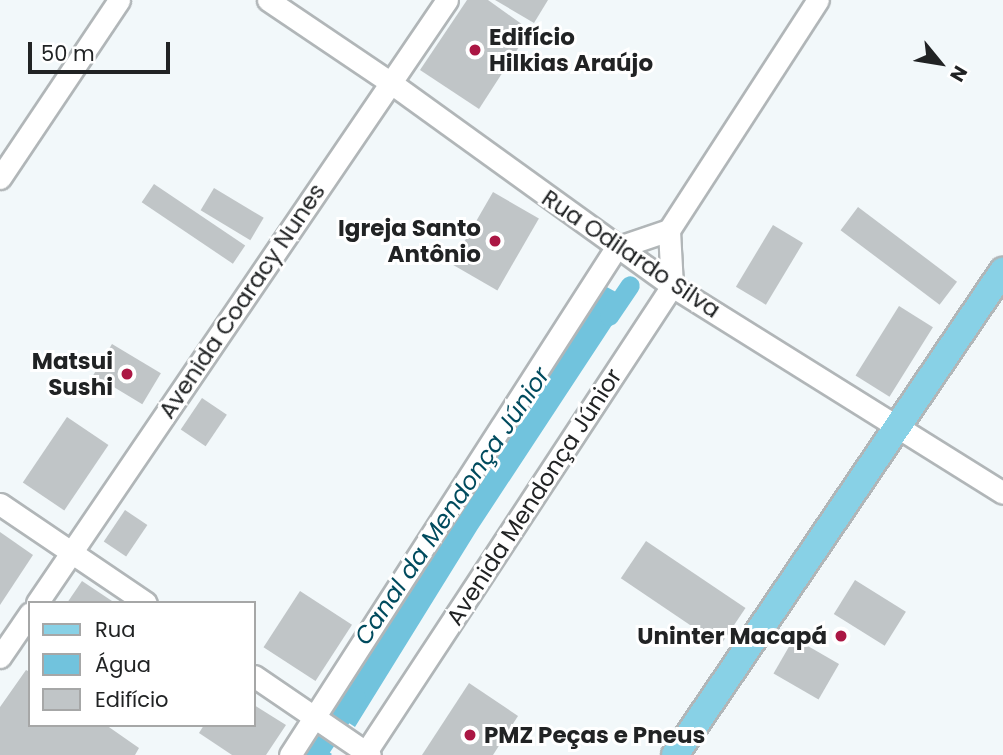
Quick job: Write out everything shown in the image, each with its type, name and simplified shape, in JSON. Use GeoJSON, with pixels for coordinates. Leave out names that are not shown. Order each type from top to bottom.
{"type":"FeatureCollection","features":[{"type":"Feature","properties":{"kind":"main road"},"geometry":{"type":"LineString","coordinates":[[675,755],[1003,271]]}},
{"type":"Feature","properties":{"kind":"street"},"geometry":{"type":"LineString","coordinates":[[0,178],[119,0]]}},
{"type":"Feature","properties":{"kind":"street","name":"Rua Odilardo Silva"},"geometry":{"type":"LineString","coordinates":[[268,0],[391,83],[672,286],[900,425],[1003,493]]}},
{"type":"Feature","properties":{"kind":"street","name":"Avenida Coaracy Nunes"},"geometry":{"type":"LineString","coordinates":[[38,601],[447,0]]}},
{"type":"Feature","properties":{"kind":"street"},"geometry":{"type":"LineString","coordinates":[[672,286],[669,230],[818,0]]}},
{"type":"Feature","properties":{"kind":"street"},"geometry":{"type":"LineString","coordinates":[[290,755],[319,720],[616,248],[669,230]]}},
{"type":"Feature","properties":{"kind":"street","name":"Avenida Mendonça Júnior"},"geometry":{"type":"LineString","coordinates":[[367,754],[672,286]]}},
{"type":"Feature","properties":{"kind":"street"},"geometry":{"type":"LineString","coordinates":[[0,504],[143,601]]}},
{"type":"Feature","properties":{"kind":"street"},"geometry":{"type":"LineString","coordinates":[[0,657],[28,616]]}},
{"type":"Feature","properties":{"kind":"street"},"geometry":{"type":"LineString","coordinates":[[256,677],[367,754]]}},
{"type":"Feature","properties":{"kind":"water"},"geometry":{"type":"Polygon","coordinates":[[[603,285],[629,299],[477,530],[355,727],[329,710],[532,405],[603,285]]]}},
{"type":"Feature","properties":{"kind":"water"},"geometry":{"type":"Polygon","coordinates":[[[307,737],[332,754],[296,755],[307,737]]]}},
{"type":"Feature","properties":{"kind":"building","name":"Edifício Hilkias Araújo"},"geometry":{"type":"Polygon","coordinates":[[[467,0],[488,0],[530,30],[479,109],[420,70],[467,0]]]}},
{"type":"Feature","properties":{"kind":"building"},"geometry":{"type":"Polygon","coordinates":[[[495,0],[548,0],[534,23],[495,0]]]}},
{"type":"Feature","properties":{"kind":"building"},"geometry":{"type":"Polygon","coordinates":[[[154,184],[245,246],[233,264],[142,202],[154,184]]]}},
{"type":"Feature","properties":{"kind":"building"},"geometry":{"type":"Polygon","coordinates":[[[214,188],[264,218],[250,240],[201,210],[214,188]]]}},
{"type":"Feature","properties":{"kind":"building","name":"Igreja Santo Antônio"},"geometry":{"type":"Polygon","coordinates":[[[493,192],[539,218],[497,290],[452,264],[493,192]]]}},
{"type":"Feature","properties":{"kind":"building"},"geometry":{"type":"Polygon","coordinates":[[[858,207],[957,282],[940,305],[841,230],[858,207]]]}},
{"type":"Feature","properties":{"kind":"building"},"geometry":{"type":"Polygon","coordinates":[[[773,225],[803,243],[766,305],[736,287],[773,225]]]}},
{"type":"Feature","properties":{"kind":"building"},"geometry":{"type":"Polygon","coordinates":[[[899,306],[933,327],[889,397],[856,376],[899,306]]]}},
{"type":"Feature","properties":{"kind":"building","name":"Matsui Sushi"},"geometry":{"type":"Polygon","coordinates":[[[112,344],[161,373],[142,404],[93,375],[112,344]]]}},
{"type":"Feature","properties":{"kind":"building"},"geometry":{"type":"Polygon","coordinates":[[[202,398],[227,415],[206,446],[181,430],[202,398]]]}},
{"type":"Feature","properties":{"kind":"building"},"geometry":{"type":"Polygon","coordinates":[[[67,417],[108,445],[64,510],[23,482],[67,417]]]}},
{"type":"Feature","properties":{"kind":"building"},"geometry":{"type":"Polygon","coordinates":[[[125,510],[147,525],[126,557],[104,542],[125,510]]]}},
{"type":"Feature","properties":{"kind":"building"},"geometry":{"type":"Polygon","coordinates":[[[0,532],[33,555],[0,605],[0,532]]]}},
{"type":"Feature","properties":{"kind":"building"},"geometry":{"type":"Polygon","coordinates":[[[646,541],[745,608],[720,645],[621,578],[646,541]]]}},
{"type":"Feature","properties":{"kind":"building"},"geometry":{"type":"Polygon","coordinates":[[[855,580],[906,612],[885,646],[834,614],[855,580]]]}},
{"type":"Feature","properties":{"kind":"building"},"geometry":{"type":"Polygon","coordinates":[[[82,581],[112,601],[68,601],[82,581]]]}},
{"type":"Feature","properties":{"kind":"building"},"geometry":{"type":"Polygon","coordinates":[[[300,591],[352,625],[316,681],[264,647],[300,591]]]}},
{"type":"Feature","properties":{"kind":"building"},"geometry":{"type":"Polygon","coordinates":[[[794,638],[839,664],[819,700],[774,674],[794,638]]]}},
{"type":"Feature","properties":{"kind":"building"},"geometry":{"type":"Polygon","coordinates":[[[26,670],[28,727],[109,727],[139,748],[135,755],[0,755],[0,707],[26,670]]]}},
{"type":"Feature","properties":{"kind":"building","name":"PMZ Peças e Pneus"},"geometry":{"type":"Polygon","coordinates":[[[469,683],[518,716],[493,755],[422,755],[469,683]]]}},
{"type":"Feature","properties":{"kind":"building"},"geometry":{"type":"Polygon","coordinates":[[[256,706],[286,725],[266,755],[232,755],[199,733],[203,727],[256,727],[256,706]]]}},
{"type":"Feature","properties":{"kind":"waterway","name":"Canal da Mendonça Júnior"},"geometry":{"type":"LineString","coordinates":[[609,316],[630,285]]}},
{"type":"Feature","properties":{"kind":"waterway","name":"Canal da Mendonça Júnior"},"geometry":{"type":"LineString","coordinates":[[316,755],[355,696]]}},
{"type":"Feature","properties":{"kind":"place","name":"Edifício Hilkias Araújo"},"geometry":{"type":"Point","coordinates":[475,50]}},
{"type":"Feature","properties":{"kind":"place","name":"Igreja Santo Antônio"},"geometry":{"type":"Point","coordinates":[495,241]}},
{"type":"Feature","properties":{"kind":"place","name":"Matsui Sushi"},"geometry":{"type":"Point","coordinates":[127,374]}},
{"type":"Feature","properties":{"kind":"place","name":"Uninter Macapá"},"geometry":{"type":"Point","coordinates":[841,636]}},
{"type":"Feature","properties":{"kind":"place","name":"PMZ Peças e Pneus"},"geometry":{"type":"Point","coordinates":[470,735]}}]}
